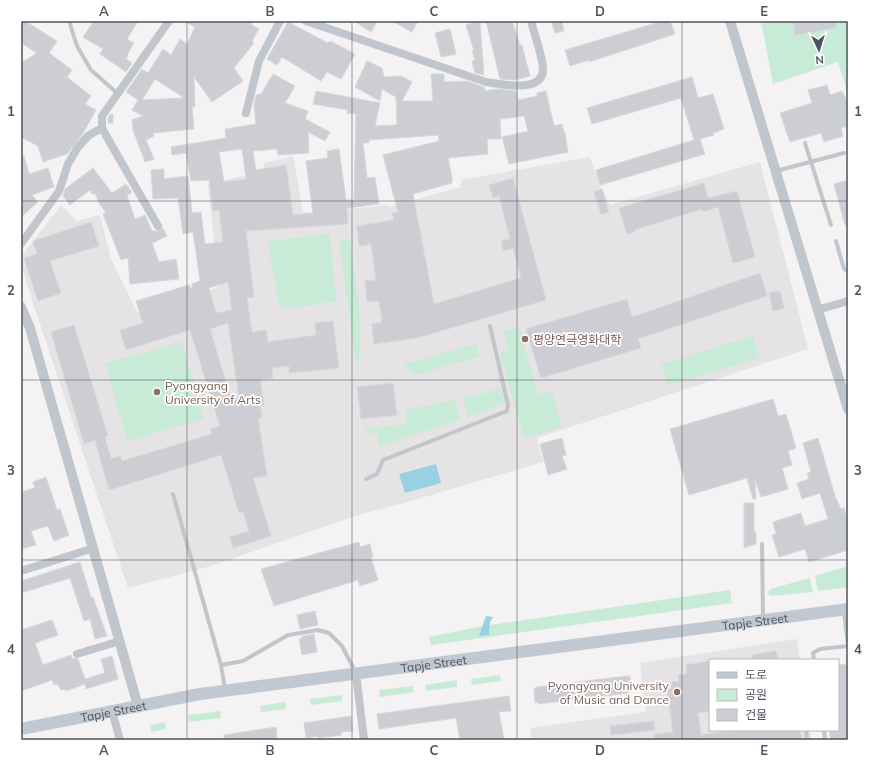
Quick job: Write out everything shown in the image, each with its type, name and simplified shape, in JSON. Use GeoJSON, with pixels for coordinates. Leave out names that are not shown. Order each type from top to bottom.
{"type":"FeatureCollection","features":[{"type":"Feature","properties":{"kind":"main road","name":"Tapje Street"},"geometry":{"type":"LineString","coordinates":[[21,729],[225,691],[846,609]]}},
{"type":"Feature","properties":{"kind":"street"},"geometry":{"type":"LineString","coordinates":[[158,226],[102,128],[102,116],[169,21]]}},
{"type":"Feature","properties":{"kind":"street"},"geometry":{"type":"LineString","coordinates":[[246,113],[259,61],[280,21]]}},
{"type":"Feature","properties":{"kind":"street"},"geometry":{"type":"LineString","coordinates":[[306,21],[486,82],[515,86],[533,84],[541,78],[543,70],[531,21]]}},
{"type":"Feature","properties":{"kind":"street"},"geometry":{"type":"LineString","coordinates":[[730,21],[848,409]]}},
{"type":"Feature","properties":{"kind":"street"},"geometry":{"type":"LineString","coordinates":[[21,244],[59,191],[68,164],[78,147],[89,135],[102,128]]}},
{"type":"Feature","properties":{"kind":"street"},"geometry":{"type":"LineString","coordinates":[[817,310],[848,301]]}},
{"type":"Feature","properties":{"kind":"street"},"geometry":{"type":"LineString","coordinates":[[21,307],[30,328],[138,706]]}},
{"type":"Feature","properties":{"kind":"street"},"geometry":{"type":"LineString","coordinates":[[21,571],[94,548]]}},
{"type":"Feature","properties":{"kind":"street"},"geometry":{"type":"LineString","coordinates":[[77,654],[120,641]]}},
{"type":"Feature","properties":{"kind":"street"},"geometry":{"type":"LineString","coordinates":[[356,673],[364,740]]}},
{"type":"Feature","properties":{"kind":"street"},"geometry":{"type":"LineString","coordinates":[[112,712],[120,740]]}},
{"type":"Feature","properties":{"kind":"lane"},"geometry":{"type":"LineString","coordinates":[[69,21],[77,46],[91,70],[117,93]]}},
{"type":"Feature","properties":{"kind":"lane"},"geometry":{"type":"LineString","coordinates":[[805,143],[831,225]]}},
{"type":"Feature","properties":{"kind":"lane"},"geometry":{"type":"LineString","coordinates":[[776,171],[811,160],[844,153]]}},
{"type":"Feature","properties":{"kind":"lane"},"geometry":{"type":"LineString","coordinates":[[836,241],[844,269],[848,271]]}},
{"type":"Feature","properties":{"kind":"lane"},"geometry":{"type":"LineString","coordinates":[[366,480],[377,474],[383,460],[507,411],[508,405],[490,326]]}},
{"type":"Feature","properties":{"kind":"lane"},"geometry":{"type":"LineString","coordinates":[[173,494],[221,665],[225,691]]}},
{"type":"Feature","properties":{"kind":"lane"},"geometry":{"type":"LineString","coordinates":[[762,544],[763,620]]}},
{"type":"Feature","properties":{"kind":"lane"},"geometry":{"type":"LineString","coordinates":[[814,659],[813,653],[820,649],[848,646],[846,609]]}},
{"type":"Feature","properties":{"kind":"lane"},"geometry":{"type":"LineString","coordinates":[[221,665],[243,661],[288,635],[318,630],[329,633],[342,646],[356,673]]}},
{"type":"Feature","properties":{"kind":"shaded area","name":"평양연극영화대학"},"geometry":{"type":"Polygon","coordinates":[[[293,156],[303,212],[312,213],[386,205],[389,207],[461,187],[461,180],[590,157],[600,185],[610,205],[760,162],[808,349],[537,438],[543,462],[404,503],[361,514],[211,566],[128,588],[34,306],[21,264],[21,257],[61,205],[77,221],[100,215],[111,259],[137,312],[219,287],[208,184],[263,171],[264,163],[293,156]]]}},
{"type":"Feature","properties":{"kind":"shaded area","name":"Pyongyang University of Music and Dance"},"geometry":{"type":"Polygon","coordinates":[[[797,639],[800,659],[709,659],[709,731],[810,731],[811,740],[532,740],[530,728],[646,712],[640,663],[797,639]]]}},
{"type":"Feature","properties":{"kind":"green space"},"geometry":{"type":"Polygon","coordinates":[[[761,21],[848,21],[848,94],[838,62],[773,84],[761,21]]]}},
{"type":"Feature","properties":{"kind":"green space"},"geometry":{"type":"Polygon","coordinates":[[[330,234],[336,301],[288,309],[279,305],[268,241],[330,234]]]}},
{"type":"Feature","properties":{"kind":"green space"},"geometry":{"type":"Polygon","coordinates":[[[349,239],[357,287],[360,319],[357,367],[339,241],[349,239]]]}},
{"type":"Feature","properties":{"kind":"green space"},"geometry":{"type":"Polygon","coordinates":[[[519,327],[538,395],[552,392],[562,427],[524,438],[500,353],[508,350],[503,331],[519,327]]]}},
{"type":"Feature","properties":{"kind":"green space"},"geometry":{"type":"Polygon","coordinates":[[[753,336],[760,358],[668,385],[661,364],[753,336]]]}},
{"type":"Feature","properties":{"kind":"green space"},"geometry":{"type":"Polygon","coordinates":[[[182,342],[204,419],[127,441],[105,363],[182,342]]]}},
{"type":"Feature","properties":{"kind":"green space"},"geometry":{"type":"Polygon","coordinates":[[[476,344],[479,357],[414,375],[404,364],[476,344]]]}},
{"type":"Feature","properties":{"kind":"green space"},"geometry":{"type":"Polygon","coordinates":[[[501,389],[505,403],[468,417],[463,398],[501,389]]]}},
{"type":"Feature","properties":{"kind":"green space"},"geometry":{"type":"Polygon","coordinates":[[[455,400],[460,420],[380,447],[377,434],[363,429],[407,424],[405,410],[455,400]]]}},
{"type":"Feature","properties":{"kind":"green space"},"geometry":{"type":"Polygon","coordinates":[[[848,566],[848,587],[818,591],[815,576],[848,566]]]}},
{"type":"Feature","properties":{"kind":"green space"},"geometry":{"type":"Polygon","coordinates":[[[810,578],[813,592],[771,596],[767,593],[770,589],[810,578]]]}},
{"type":"Feature","properties":{"kind":"green space"},"geometry":{"type":"Polygon","coordinates":[[[730,590],[732,603],[431,645],[429,637],[483,626],[480,636],[489,635],[490,625],[730,590]]]}},
{"type":"Feature","properties":{"kind":"green space"},"geometry":{"type":"Polygon","coordinates":[[[500,675],[501,681],[472,685],[471,679],[500,675]]]}},
{"type":"Feature","properties":{"kind":"green space"},"geometry":{"type":"Polygon","coordinates":[[[457,680],[457,687],[426,691],[425,685],[457,680]]]}},
{"type":"Feature","properties":{"kind":"green space"},"geometry":{"type":"Polygon","coordinates":[[[413,686],[414,692],[380,697],[379,690],[413,686]]]}},
{"type":"Feature","properties":{"kind":"green space"},"geometry":{"type":"Polygon","coordinates":[[[342,695],[342,701],[311,705],[310,699],[342,695]]]}},
{"type":"Feature","properties":{"kind":"green space"},"geometry":{"type":"Polygon","coordinates":[[[285,702],[286,709],[261,712],[260,706],[285,702]]]}},
{"type":"Feature","properties":{"kind":"green space"},"geometry":{"type":"Polygon","coordinates":[[[220,711],[221,718],[189,722],[188,715],[220,711]]]}},
{"type":"Feature","properties":{"kind":"green space"},"geometry":{"type":"Polygon","coordinates":[[[165,722],[166,729],[151,732],[150,725],[165,722]]]}},
{"type":"Feature","properties":{"kind":"water"},"geometry":{"type":"Polygon","coordinates":[[[436,464],[441,483],[405,493],[399,474],[436,464]]]}},
{"type":"Feature","properties":{"kind":"water"},"geometry":{"type":"Polygon","coordinates":[[[486,616],[493,617],[490,622],[489,635],[479,636],[486,616]]]}},
{"type":"Feature","properties":{"kind":"building"},"geometry":{"type":"Polygon","coordinates":[[[21,21],[25,21],[57,41],[49,53],[72,70],[67,77],[91,96],[85,104],[96,110],[82,135],[67,154],[43,162],[38,146],[21,137],[21,63],[37,53],[21,43],[21,21]]]}},
{"type":"Feature","properties":{"kind":"building"},"geometry":{"type":"Polygon","coordinates":[[[94,21],[138,21],[127,39],[134,43],[127,55],[128,56],[126,59],[132,63],[126,72],[100,54],[103,49],[83,37],[94,21]]]}},
{"type":"Feature","properties":{"kind":"building"},"geometry":{"type":"Polygon","coordinates":[[[184,21],[253,21],[251,24],[259,29],[252,41],[254,43],[234,68],[243,81],[212,102],[194,77],[195,107],[192,107],[194,129],[153,133],[154,136],[146,140],[154,159],[145,162],[133,130],[132,120],[143,116],[132,110],[138,100],[126,92],[142,69],[148,73],[163,49],[171,55],[180,39],[187,44],[195,27],[184,21]],[[155,79],[142,100],[184,98],[155,79]]]}},
{"type":"Feature","properties":{"kind":"building"},"geometry":{"type":"Polygon","coordinates":[[[354,21],[377,21],[371,32],[354,21]]]}},
{"type":"Feature","properties":{"kind":"building"},"geometry":{"type":"Polygon","coordinates":[[[392,21],[418,21],[412,32],[392,21]]]}},
{"type":"Feature","properties":{"kind":"building"},"geometry":{"type":"Polygon","coordinates":[[[480,21],[484,75],[475,73],[472,61],[475,60],[472,51],[474,51],[466,25],[480,21]]]}},
{"type":"Feature","properties":{"kind":"building"},"geometry":{"type":"Polygon","coordinates":[[[486,21],[512,21],[520,45],[522,45],[530,76],[515,80],[500,79],[486,21]]]}},
{"type":"Feature","properties":{"kind":"building"},"geometry":{"type":"Polygon","coordinates":[[[562,21],[564,31],[555,33],[552,23],[562,21]]]}},
{"type":"Feature","properties":{"kind":"building"},"geometry":{"type":"Polygon","coordinates":[[[663,21],[670,21],[675,34],[589,62],[589,60],[570,66],[565,50],[663,21]]]}},
{"type":"Feature","properties":{"kind":"building"},"geometry":{"type":"Polygon","coordinates":[[[793,21],[835,21],[836,28],[795,35],[793,21]]]}},
{"type":"Feature","properties":{"kind":"building"},"geometry":{"type":"Polygon","coordinates":[[[288,22],[328,43],[330,41],[355,54],[341,79],[327,72],[321,81],[282,57],[277,65],[267,59],[288,22]]]}},
{"type":"Feature","properties":{"kind":"building"},"geometry":{"type":"Polygon","coordinates":[[[450,29],[456,54],[441,57],[435,33],[450,29]]]}},
{"type":"Feature","properties":{"kind":"building"},"geometry":{"type":"Polygon","coordinates":[[[367,61],[382,68],[384,77],[401,76],[412,82],[402,101],[433,101],[431,74],[444,74],[444,82],[467,81],[484,87],[485,91],[497,89],[517,91],[518,100],[537,96],[537,93],[546,91],[554,126],[562,124],[564,133],[565,132],[568,152],[509,164],[502,137],[528,131],[524,116],[500,119],[501,139],[487,139],[488,154],[448,158],[452,183],[413,194],[434,304],[521,278],[513,248],[503,251],[501,241],[510,239],[499,196],[493,198],[489,185],[513,178],[546,300],[417,338],[374,344],[372,324],[382,322],[379,301],[367,302],[365,281],[376,280],[371,244],[359,246],[357,226],[394,220],[392,213],[398,212],[383,155],[439,141],[438,135],[369,140],[369,143],[363,143],[367,178],[375,177],[379,204],[347,208],[348,224],[246,231],[254,297],[247,298],[252,332],[266,330],[268,342],[316,335],[315,323],[333,321],[339,368],[289,373],[289,366],[272,368],[273,378],[260,380],[264,405],[260,406],[262,418],[258,418],[267,476],[253,478],[271,536],[233,548],[230,537],[249,531],[243,512],[239,513],[221,455],[109,490],[95,440],[84,444],[51,332],[74,325],[108,436],[105,437],[111,459],[120,456],[122,461],[212,434],[210,429],[220,426],[190,330],[126,350],[120,330],[143,323],[136,301],[189,285],[192,290],[192,284],[200,281],[193,232],[183,234],[178,198],[153,199],[151,170],[164,169],[164,179],[188,176],[192,213],[201,212],[205,244],[223,242],[219,210],[213,211],[209,180],[191,181],[186,153],[172,155],[171,147],[226,138],[225,129],[256,124],[254,104],[256,95],[261,94],[273,74],[295,86],[285,103],[308,111],[305,119],[330,132],[325,141],[308,132],[309,153],[278,155],[277,149],[253,151],[256,170],[286,165],[293,215],[313,213],[306,161],[328,158],[327,151],[339,149],[346,200],[354,200],[356,114],[347,113],[348,110],[313,104],[316,91],[380,103],[375,126],[397,125],[396,97],[382,89],[380,101],[355,87],[367,61]],[[242,149],[219,152],[224,182],[246,179],[242,149]],[[228,282],[209,288],[216,313],[232,310],[228,282]],[[228,323],[210,329],[231,399],[239,398],[228,323]]]}},
{"type":"Feature","properties":{"kind":"building"},"geometry":{"type":"Polygon","coordinates":[[[692,77],[698,98],[713,94],[724,129],[713,133],[714,135],[700,139],[705,154],[600,185],[596,170],[694,140],[681,98],[592,124],[587,108],[692,77]]]}},
{"type":"Feature","properties":{"kind":"building"},"geometry":{"type":"Polygon","coordinates":[[[827,85],[830,95],[842,91],[848,103],[848,126],[841,128],[843,136],[824,142],[821,133],[790,142],[780,113],[812,103],[808,90],[827,85]]]}},
{"type":"Feature","properties":{"kind":"building"},"geometry":{"type":"Polygon","coordinates":[[[113,114],[113,123],[108,123],[108,118],[113,114]]]}},
{"type":"Feature","properties":{"kind":"building"},"geometry":{"type":"Polygon","coordinates":[[[24,156],[29,174],[48,168],[54,187],[32,195],[38,202],[21,217],[21,157],[24,156]]]}},
{"type":"Feature","properties":{"kind":"building"},"geometry":{"type":"Polygon","coordinates":[[[93,168],[112,193],[126,184],[132,192],[127,196],[135,219],[145,215],[152,231],[158,231],[163,228],[167,236],[152,243],[159,262],[176,259],[179,279],[130,284],[128,258],[121,260],[103,214],[106,213],[99,203],[95,193],[92,194],[90,190],[70,205],[63,196],[65,189],[93,168]]]}},
{"type":"Feature","properties":{"kind":"building"},"geometry":{"type":"Polygon","coordinates":[[[848,180],[848,224],[845,225],[834,184],[848,180]]]}},
{"type":"Feature","properties":{"kind":"building"},"geometry":{"type":"Polygon","coordinates":[[[704,183],[708,198],[737,191],[755,257],[733,263],[718,207],[703,212],[702,209],[634,230],[635,232],[627,234],[619,208],[704,183]]]}},
{"type":"Feature","properties":{"kind":"building"},"geometry":{"type":"Polygon","coordinates":[[[602,189],[609,212],[601,214],[594,192],[602,189]]]}},
{"type":"Feature","properties":{"kind":"building"},"geometry":{"type":"Polygon","coordinates":[[[91,222],[99,246],[50,261],[61,293],[38,301],[24,258],[37,254],[33,241],[91,222]]]}},
{"type":"Feature","properties":{"kind":"building"},"geometry":{"type":"Polygon","coordinates":[[[760,273],[767,296],[638,339],[641,348],[541,378],[526,329],[627,299],[632,317],[760,273]]]}},
{"type":"Feature","properties":{"kind":"building"},"geometry":{"type":"Polygon","coordinates":[[[780,291],[784,308],[773,311],[769,293],[780,291]]]}},
{"type":"Feature","properties":{"kind":"building"},"geometry":{"type":"Polygon","coordinates":[[[393,383],[397,415],[361,419],[357,387],[393,383]]]}},
{"type":"Feature","properties":{"kind":"building"},"geometry":{"type":"Polygon","coordinates":[[[773,399],[778,416],[786,414],[796,448],[788,451],[792,465],[782,468],[788,489],[761,497],[755,479],[756,499],[753,499],[747,478],[689,495],[670,429],[773,399]]]}},
{"type":"Feature","properties":{"kind":"building"},"geometry":{"type":"Polygon","coordinates":[[[562,438],[566,455],[562,456],[567,469],[548,475],[540,444],[562,438]]]}},
{"type":"Feature","properties":{"kind":"building"},"geometry":{"type":"Polygon","coordinates":[[[818,438],[835,496],[841,509],[844,508],[848,522],[848,550],[809,562],[805,549],[779,557],[772,535],[776,534],[773,522],[801,513],[805,526],[828,519],[820,493],[802,499],[797,483],[809,479],[807,473],[811,472],[803,443],[818,438]]]}},
{"type":"Feature","properties":{"kind":"building"},"geometry":{"type":"Polygon","coordinates":[[[46,477],[57,510],[60,509],[69,535],[54,541],[48,526],[31,531],[36,545],[21,549],[21,492],[35,488],[33,482],[46,477]]]}},
{"type":"Feature","properties":{"kind":"building"},"geometry":{"type":"Polygon","coordinates":[[[744,503],[754,503],[754,531],[756,532],[756,544],[744,548],[744,503]]]}},
{"type":"Feature","properties":{"kind":"building"},"geometry":{"type":"Polygon","coordinates":[[[359,542],[360,547],[370,544],[373,557],[371,558],[378,580],[360,586],[358,580],[274,606],[261,569],[359,542]]]}},
{"type":"Feature","properties":{"kind":"building"},"geometry":{"type":"Polygon","coordinates":[[[80,562],[91,597],[93,597],[107,636],[95,639],[90,619],[84,621],[70,578],[21,593],[21,581],[80,562]]]}},
{"type":"Feature","properties":{"kind":"building"},"geometry":{"type":"Polygon","coordinates":[[[315,611],[318,625],[300,629],[297,615],[315,611]]]}},
{"type":"Feature","properties":{"kind":"building"},"geometry":{"type":"Polygon","coordinates":[[[52,620],[58,635],[35,643],[43,665],[71,655],[72,658],[78,659],[85,679],[105,673],[101,659],[112,656],[118,679],[86,689],[85,684],[66,691],[65,689],[61,690],[58,684],[54,685],[52,680],[21,691],[21,630],[52,620]]]}},
{"type":"Feature","properties":{"kind":"building"},"geometry":{"type":"Polygon","coordinates":[[[314,634],[317,652],[302,655],[299,639],[302,639],[302,636],[314,634]]]}},
{"type":"Feature","properties":{"kind":"building"},"geometry":{"type":"Polygon","coordinates":[[[776,651],[778,659],[753,659],[752,655],[776,651]]]}},
{"type":"Feature","properties":{"kind":"building"},"geometry":{"type":"Polygon","coordinates":[[[709,661],[709,711],[698,713],[702,740],[655,740],[654,734],[673,732],[667,689],[672,688],[671,682],[679,681],[678,675],[687,674],[686,665],[709,661]]]}},
{"type":"Feature","properties":{"kind":"building"},"geometry":{"type":"Polygon","coordinates":[[[848,664],[848,740],[831,740],[829,731],[839,731],[839,665],[848,664]]]}},
{"type":"Feature","properties":{"kind":"building"},"geometry":{"type":"Polygon","coordinates":[[[627,676],[630,677],[632,691],[629,691],[629,693],[539,704],[538,702],[535,703],[534,689],[537,687],[627,676]]]}},
{"type":"Feature","properties":{"kind":"building"},"geometry":{"type":"Polygon","coordinates":[[[509,696],[511,711],[499,712],[504,740],[460,740],[456,718],[379,729],[377,714],[509,696]]]}},
{"type":"Feature","properties":{"kind":"building"},"geometry":{"type":"Polygon","coordinates":[[[351,716],[353,731],[341,732],[342,735],[306,738],[304,723],[351,716]]]}},
{"type":"Feature","properties":{"kind":"building"},"geometry":{"type":"Polygon","coordinates":[[[654,721],[655,730],[611,735],[610,726],[654,721]]]}},
{"type":"Feature","properties":{"kind":"building"},"geometry":{"type":"Polygon","coordinates":[[[276,727],[277,740],[224,740],[224,735],[276,727]]]}},
{"type":"Feature","properties":{"kind":"building"},"geometry":{"type":"Polygon","coordinates":[[[729,731],[800,731],[802,740],[702,740],[702,735],[729,731]]]}},
{"type":"Feature","properties":{"kind":"place","name":"평양연극영화대학"},"geometry":{"type":"Point","coordinates":[525,339]}},
{"type":"Feature","properties":{"kind":"place","name":"Pyongyang University of Arts"},"geometry":{"type":"Point","coordinates":[157,392]}},
{"type":"Feature","properties":{"kind":"place","name":"Pyongyang University of Music and Dance"},"geometry":{"type":"Point","coordinates":[677,692]}}]}
